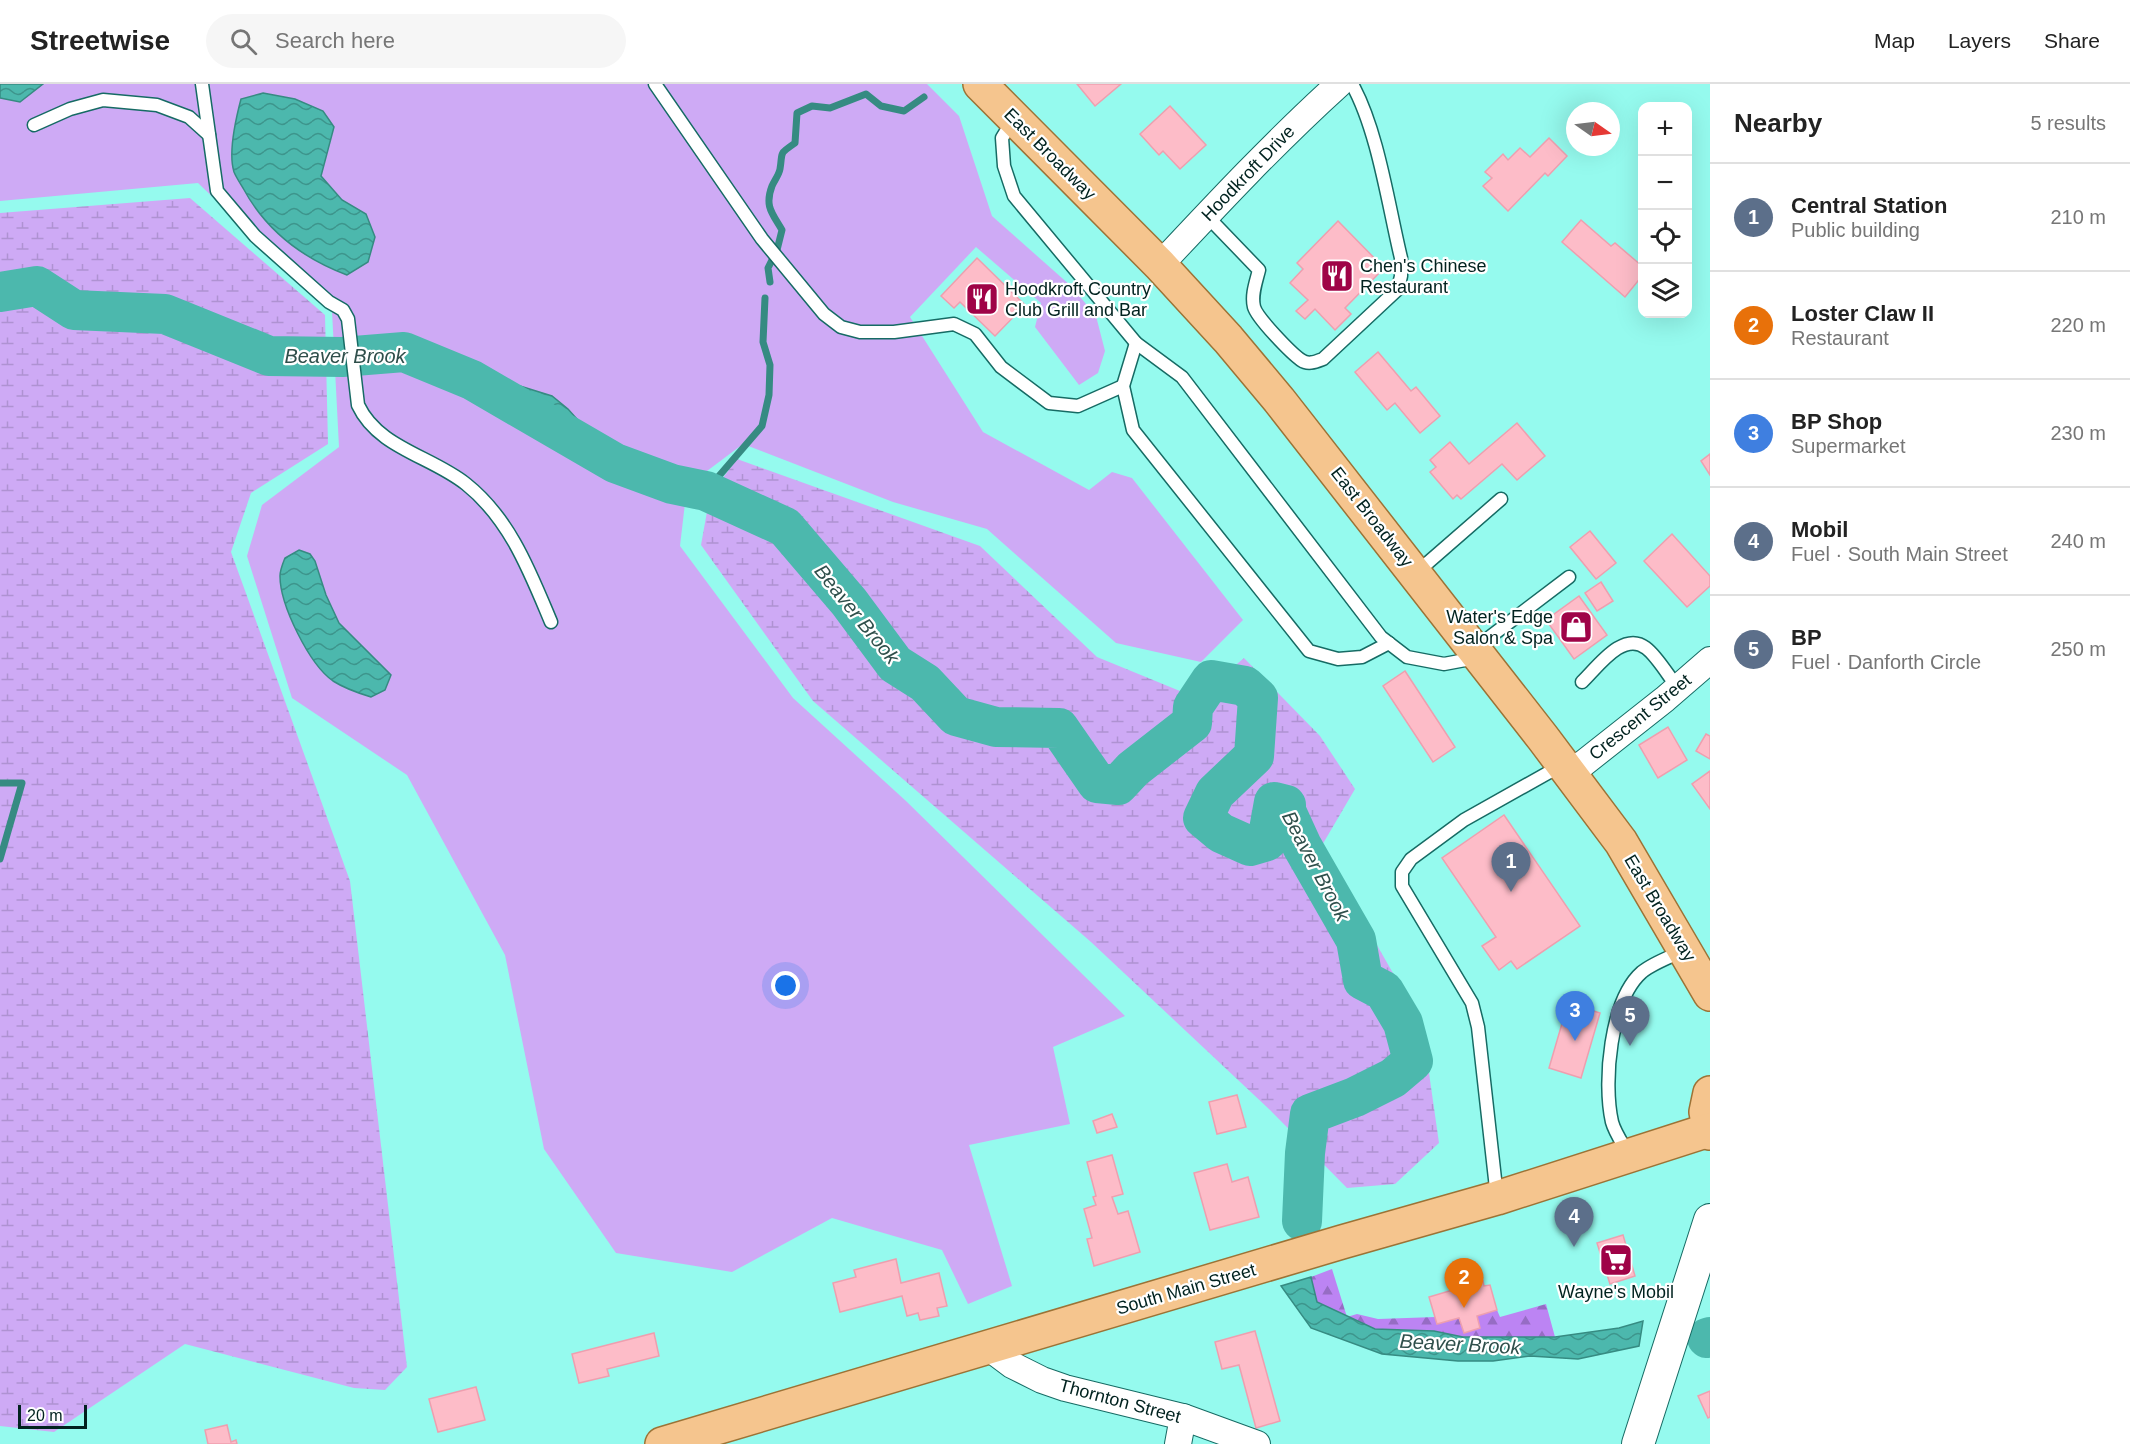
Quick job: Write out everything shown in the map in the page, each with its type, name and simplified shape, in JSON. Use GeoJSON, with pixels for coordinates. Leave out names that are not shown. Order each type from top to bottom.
{"type":"FeatureCollection","features":[{"type":"Feature","properties":{"kind":"main road","name":"East Broadway"},"geometry":{"type":"LineString","coordinates":[[980,84],[1160,265],[1280,400],[1567,769],[1621,842],[1710,994]]}},
{"type":"Feature","properties":{"kind":"main road"},"geometry":{"type":"LineString","coordinates":[[1709,1132],[1706,1112],[1710,1093]]}},
{"type":"Feature","properties":{"kind":"main road","name":"South Main Street"},"geometry":{"type":"LineString","coordinates":[[662,1444],[1342,1242],[1428,1220],[1709,1132]]}},
{"type":"Feature","properties":{"kind":"street","name":"Hoodkroft Drive"},"geometry":{"type":"LineString","coordinates":[[1160,265],[1295,124],[1339,84]]}},
{"type":"Feature","properties":{"kind":"street","name":"Crescent Street"},"geometry":{"type":"LineString","coordinates":[[1567,769],[1678,688],[1710,660]]}},
{"type":"Feature","properties":{"kind":"street"},"geometry":{"type":"LineString","coordinates":[[1638,1444],[1707,1238]]}},
{"type":"Feature","properties":{"kind":"street","name":"Thornton Street"},"geometry":{"type":"LineString","coordinates":[[988,1347],[1012,1365],[1057,1385],[1183,1417],[1257,1444]]}},
{"type":"Feature","properties":{"kind":"street"},"geometry":{"type":"LineString","coordinates":[[1178,1444],[1183,1417]]}},
{"type":"Feature","properties":{"kind":"lane"},"geometry":{"type":"LineString","coordinates":[[202,84],[217,191],[255,236],[329,302],[343,310],[348,319],[358,405],[363,416],[382,436],[466,483],[494,510],[524,558],[551,622]]}},
{"type":"Feature","properties":{"kind":"lane"},"geometry":{"type":"LineString","coordinates":[[655,84],[762,239],[824,314],[841,327],[860,333],[894,332],[954,324],[975,334],[1001,367],[1048,403],[1078,406],[1123,386]]}},
{"type":"Feature","properties":{"kind":"lane"},"geometry":{"type":"LineString","coordinates":[[1206,215],[1259,270],[1253,299],[1255,310],[1263,323],[1301,361],[1312,364],[1323,359],[1398,290],[1401,276],[1401,258],[1374,143],[1364,105],[1352,84]]}},
{"type":"Feature","properties":{"kind":"lane"},"geometry":{"type":"LineString","coordinates":[[34,125],[70,109],[103,100],[157,105],[189,117],[209,135]]}},
{"type":"Feature","properties":{"kind":"lane"},"geometry":{"type":"LineString","coordinates":[[1014,118],[1002,138],[1004,166],[1014,196],[1136,344],[1182,377],[1381,637],[1407,657],[1444,664],[1477,653],[1569,577]]}},
{"type":"Feature","properties":{"kind":"lane"},"geometry":{"type":"LineString","coordinates":[[1136,344],[1123,386],[1133,430],[1309,651],[1338,659],[1362,657],[1389,643]]}},
{"type":"Feature","properties":{"kind":"lane"},"geometry":{"type":"LineString","coordinates":[[1415,573],[1501,499]]}},
{"type":"Feature","properties":{"kind":"lane"},"geometry":{"type":"LineString","coordinates":[[1582,682],[1613,652],[1624,645],[1637,643],[1647,648],[1678,688]]}},
{"type":"Feature","properties":{"kind":"lane"},"geometry":{"type":"LineString","coordinates":[[1497,1198],[1478,1027],[1472,1003],[1401,886],[1402,872],[1411,859],[1464,820],[1567,769]]}},
{"type":"Feature","properties":{"kind":"lane"},"geometry":{"type":"LineString","coordinates":[[1629,1156],[1612,1123],[1608,1084],[1610,1048],[1622,1001],[1641,973],[1685,950]]}},
{"type":"Feature","properties":{"kind":"green space"},"geometry":{"type":"Polygon","coordinates":[[[0,84],[927,84],[959,116],[992,216],[1071,286],[1096,316],[1105,351],[1098,373],[1079,385],[1035,327],[1041,303],[976,247],[910,317],[983,432],[1089,490],[1112,472],[1132,478],[1243,620],[1201,662],[1116,643],[987,529],[893,502],[743,444],[687,486],[680,546],[793,698],[906,801],[1125,1016],[1053,1047],[1070,1124],[969,1145],[1012,1286],[968,1304],[942,1250],[832,1218],[732,1272],[616,1253],[544,1149],[505,955],[407,775],[292,698],[247,556],[262,505],[339,447],[332,311],[198,183],[0,201],[0,84]]]}},
{"type":"Feature","properties":{"kind":"green space"},"geometry":{"type":"Polygon","coordinates":[[[190,198],[325,315],[328,444],[251,493],[231,552],[350,881],[407,1367],[385,1390],[354,1388],[185,1344],[54,1432],[0,1426],[0,213],[190,198]]]}},
{"type":"Feature","properties":{"kind":"green space"},"geometry":{"type":"Polygon","coordinates":[[[737,459],[980,546],[1097,657],[1197,698],[1244,658],[1320,736],[1355,789],[1321,847],[1422,1024],[1439,1143],[1395,1184],[1347,1188],[1270,1110],[1091,942],[813,701],[701,545],[710,495],[737,459]]]}},
{"type":"Feature","properties":{"kind":"green space"},"geometry":{"type":"Polygon","coordinates":[[[1332,1269],[1347,1316],[1317,1302],[1311,1277],[1332,1269]]]}},
{"type":"Feature","properties":{"kind":"green space"},"geometry":{"type":"Polygon","coordinates":[[[1546,1304],[1555,1337],[1463,1337],[1434,1331],[1375,1329],[1348,1317],[1357,1314],[1378,1319],[1435,1317],[1437,1324],[1459,1318],[1464,1333],[1480,1328],[1477,1316],[1497,1310],[1500,1317],[1546,1304]]]}},
{"type":"Feature","properties":{"kind":"water"},"geometry":{"type":"Polygon","coordinates":[[[0,84],[43,84],[20,102],[0,98],[0,84]]]}},
{"type":"Feature","properties":{"kind":"water"},"geometry":{"type":"Polygon","coordinates":[[[263,93],[295,99],[323,111],[334,127],[321,176],[342,200],[366,214],[375,237],[368,262],[347,275],[300,251],[274,230],[252,203],[235,174],[232,164],[232,146],[241,99],[263,93]]]}},
{"type":"Feature","properties":{"kind":"water"},"geometry":{"type":"Polygon","coordinates":[[[422,354],[493,381],[520,386],[552,396],[568,409],[585,428],[625,459],[649,470],[702,485],[697,504],[681,497],[624,485],[546,420],[523,409],[466,398],[411,367],[422,354]]]}},
{"type":"Feature","properties":{"kind":"water"},"geometry":{"type":"Polygon","coordinates":[[[299,550],[310,554],[315,561],[326,595],[339,623],[391,675],[385,690],[371,697],[337,684],[324,673],[306,648],[290,617],[281,588],[280,576],[285,558],[299,550]]]}},
{"type":"Feature","properties":{"kind":"water"},"geometry":{"type":"Polygon","coordinates":[[[1311,1277],[1317,1302],[1375,1329],[1434,1331],[1463,1337],[1555,1337],[1619,1328],[1643,1321],[1639,1346],[1578,1359],[1530,1356],[1493,1361],[1458,1361],[1382,1354],[1311,1328],[1281,1286],[1311,1277]]]}},
{"type":"Feature","properties":{"kind":"building"},"geometry":{"type":"Polygon","coordinates":[[[1077,84],[1121,84],[1095,106],[1077,84]]]}},
{"type":"Feature","properties":{"kind":"building"},"geometry":{"type":"Polygon","coordinates":[[[1170,106],[1206,145],[1180,169],[1163,151],[1159,155],[1140,134],[1170,106]]]}},
{"type":"Feature","properties":{"kind":"building"},"geometry":{"type":"Polygon","coordinates":[[[1549,138],[1567,156],[1548,176],[1545,173],[1508,211],[1483,186],[1492,178],[1485,172],[1503,154],[1508,160],[1520,148],[1530,157],[1549,138]]]}},
{"type":"Feature","properties":{"kind":"building"},"geometry":{"type":"Polygon","coordinates":[[[1581,220],[1611,246],[1615,243],[1638,263],[1638,281],[1625,297],[1562,242],[1581,220]]]}},
{"type":"Feature","properties":{"kind":"building","name":"Chen's Chinese Restaurant"},"geometry":{"type":"Polygon","coordinates":[[[1338,221],[1384,268],[1345,308],[1351,314],[1335,330],[1315,309],[1305,319],[1296,311],[1308,300],[1290,283],[1303,269],[1297,263],[1338,221]]]}},
{"type":"Feature","properties":{"kind":"building","name":"Hoodkroft Country Club Grill and Bar"},"geometry":{"type":"Polygon","coordinates":[[[977,258],[1025,305],[995,336],[960,302],[954,308],[941,296],[977,258]]]}},
{"type":"Feature","properties":{"kind":"building"},"geometry":{"type":"Polygon","coordinates":[[[1378,352],[1411,391],[1416,387],[1440,416],[1420,433],[1395,403],[1387,410],[1355,372],[1378,352]]]}},
{"type":"Feature","properties":{"kind":"building"},"geometry":{"type":"Polygon","coordinates":[[[1517,423],[1545,456],[1517,480],[1502,464],[1461,499],[1457,495],[1453,499],[1430,472],[1436,467],[1430,460],[1450,442],[1469,464],[1517,423]]]}},
{"type":"Feature","properties":{"kind":"building"},"geometry":{"type":"Polygon","coordinates":[[[1710,454],[1710,475],[1701,461],[1710,454]]]}},
{"type":"Feature","properties":{"kind":"building"},"geometry":{"type":"Polygon","coordinates":[[[1590,531],[1616,563],[1596,579],[1570,547],[1590,531]]]}},
{"type":"Feature","properties":{"kind":"building"},"geometry":{"type":"Polygon","coordinates":[[[1672,534],[1710,576],[1710,586],[1687,607],[1644,561],[1672,534]]]}},
{"type":"Feature","properties":{"kind":"building"},"geometry":{"type":"Polygon","coordinates":[[[1601,582],[1613,601],[1597,611],[1585,593],[1601,582]]]}},
{"type":"Feature","properties":{"kind":"building","name":"Water's Edge Salon & Spa"},"geometry":{"type":"Polygon","coordinates":[[[1579,596],[1607,635],[1574,659],[1546,620],[1579,596]]]}},
{"type":"Feature","properties":{"kind":"building"},"geometry":{"type":"Polygon","coordinates":[[[1405,671],[1455,747],[1433,762],[1383,686],[1405,671]]]}},
{"type":"Feature","properties":{"kind":"building"},"geometry":{"type":"Polygon","coordinates":[[[1668,727],[1687,760],[1658,778],[1639,745],[1668,727]]]}},
{"type":"Feature","properties":{"kind":"building"},"geometry":{"type":"Polygon","coordinates":[[[1706,734],[1710,736],[1710,759],[1696,751],[1706,734]]]}},
{"type":"Feature","properties":{"kind":"building"},"geometry":{"type":"Polygon","coordinates":[[[1710,771],[1710,809],[1692,784],[1710,771]]]}},
{"type":"Feature","properties":{"kind":"building"},"geometry":{"type":"Polygon","coordinates":[[[1504,815],[1580,926],[1517,969],[1511,961],[1499,970],[1482,946],[1496,937],[1442,858],[1504,815]]]}},
{"type":"Feature","properties":{"kind":"building"},"geometry":{"type":"Polygon","coordinates":[[[1568,1003],[1600,1013],[1581,1078],[1549,1068],[1568,1003]]]}},
{"type":"Feature","properties":{"kind":"building"},"geometry":{"type":"Polygon","coordinates":[[[1237,1095],[1246,1127],[1217,1134],[1209,1102],[1237,1095]]]}},
{"type":"Feature","properties":{"kind":"building"},"geometry":{"type":"Polygon","coordinates":[[[1112,1114],[1117,1127],[1097,1133],[1093,1121],[1112,1114]]]}},
{"type":"Feature","properties":{"kind":"building"},"geometry":{"type":"Polygon","coordinates":[[[1112,1155],[1123,1194],[1112,1197],[1118,1214],[1128,1211],[1140,1252],[1094,1266],[1087,1239],[1092,1238],[1084,1209],[1096,1205],[1093,1197],[1096,1196],[1087,1162],[1112,1155]]]}},
{"type":"Feature","properties":{"kind":"building"},"geometry":{"type":"Polygon","coordinates":[[[1227,1164],[1232,1182],[1248,1177],[1259,1217],[1210,1230],[1194,1173],[1227,1164]]]}},
{"type":"Feature","properties":{"kind":"building","name":"Wayne's Mobil"},"geometry":{"type":"Polygon","coordinates":[[[1623,1235],[1635,1276],[1610,1284],[1597,1243],[1623,1235]]]}},
{"type":"Feature","properties":{"kind":"building"},"geometry":{"type":"Polygon","coordinates":[[[896,1259],[901,1283],[939,1273],[947,1306],[937,1308],[939,1316],[920,1320],[918,1313],[907,1316],[902,1296],[840,1312],[833,1283],[856,1277],[854,1270],[896,1259]]]}},
{"type":"Feature","properties":{"kind":"building"},"geometry":{"type":"Polygon","coordinates":[[[1483,1281],[1484,1286],[1490,1285],[1497,1310],[1477,1316],[1480,1328],[1464,1333],[1459,1318],[1437,1324],[1429,1297],[1483,1281]]]}},
{"type":"Feature","properties":{"kind":"building"},"geometry":{"type":"Polygon","coordinates":[[[1255,1331],[1280,1421],[1256,1428],[1239,1365],[1222,1369],[1215,1342],[1255,1331]]]}},
{"type":"Feature","properties":{"kind":"building"},"geometry":{"type":"Polygon","coordinates":[[[654,1333],[659,1356],[607,1369],[609,1376],[579,1383],[572,1354],[654,1333]]]}},
{"type":"Feature","properties":{"kind":"building"},"geometry":{"type":"Polygon","coordinates":[[[476,1387],[485,1420],[438,1432],[429,1399],[476,1387]]]}},
{"type":"Feature","properties":{"kind":"building"},"geometry":{"type":"Polygon","coordinates":[[[1710,1391],[1710,1417],[1708,1418],[1698,1396],[1710,1391]]]}},
{"type":"Feature","properties":{"kind":"building"},"geometry":{"type":"Polygon","coordinates":[[[227,1425],[231,1442],[236,1440],[237,1444],[208,1444],[205,1430],[227,1425]]]}},
{"type":"Feature","properties":{"kind":"waterway"},"geometry":{"type":"LineString","coordinates":[[770,282],[768,268],[777,250],[782,230],[771,210],[769,199],[779,171],[782,154],[795,143],[797,113],[812,106],[830,108],[866,94],[881,106],[904,111],[924,97]]}},
{"type":"Feature","properties":{"kind":"waterway","name":"Beaver Brook"},"geometry":{"type":"LineString","coordinates":[[0,292],[37,286],[74,310],[165,314],[269,356],[342,357],[404,352],[472,380],[615,463],[672,484],[706,491],[785,527],[849,602],[895,664],[925,683],[956,716],[996,727],[1059,728],[1097,783],[1118,785],[1133,769],[1192,723],[1193,707],[1211,680],[1245,686],[1258,698],[1254,756],[1215,793],[1203,818],[1221,833],[1250,846],[1267,841],[1274,802],[1286,805],[1286,811],[1302,846],[1356,940],[1363,980],[1384,991],[1403,1023],[1413,1061],[1393,1078],[1355,1097],[1310,1114],[1305,1153],[1302,1221]]}},
{"type":"Feature","properties":{"kind":"waterway"},"geometry":{"type":"LineString","coordinates":[[706,491],[762,426],[769,395],[770,365],[763,342],[765,298]]}},
{"type":"Feature","properties":{"kind":"waterway"},"geometry":{"type":"LineString","coordinates":[[0,783],[22,783],[0,859]]}},
{"type":"Feature","properties":{"kind":"place","name":"Chen's Chinese Restaurant"},"geometry":{"type":"Point","coordinates":[1337,276]}},
{"type":"Feature","properties":{"kind":"place","name":"Hoodkroft Country Club Grill and Bar"},"geometry":{"type":"Point","coordinates":[982,299]}},
{"type":"Feature","properties":{"kind":"place","name":"Water's Edge Salon & Spa"},"geometry":{"type":"Point","coordinates":[1576,627]}},
{"type":"Feature","properties":{"kind":"place","name":"Central Station"},"geometry":{"type":"Point","coordinates":[1511,892]}},
{"type":"Feature","properties":{"kind":"place","name":"BP Shop"},"geometry":{"type":"Point","coordinates":[1575,1041]}},
{"type":"Feature","properties":{"kind":"place","name":"BP"},"geometry":{"type":"Point","coordinates":[1630,1046]}},
{"type":"Feature","properties":{"kind":"place","name":"Mobil"},"geometry":{"type":"Point","coordinates":[1574,1247]}},
{"type":"Feature","properties":{"kind":"place","name":"Wayne's Mobil"},"geometry":{"type":"Point","coordinates":[1616,1260]}},
{"type":"Feature","properties":{"kind":"place","name":"Loster Claw II"},"geometry":{"type":"Point","coordinates":[1464,1308]}}]}
